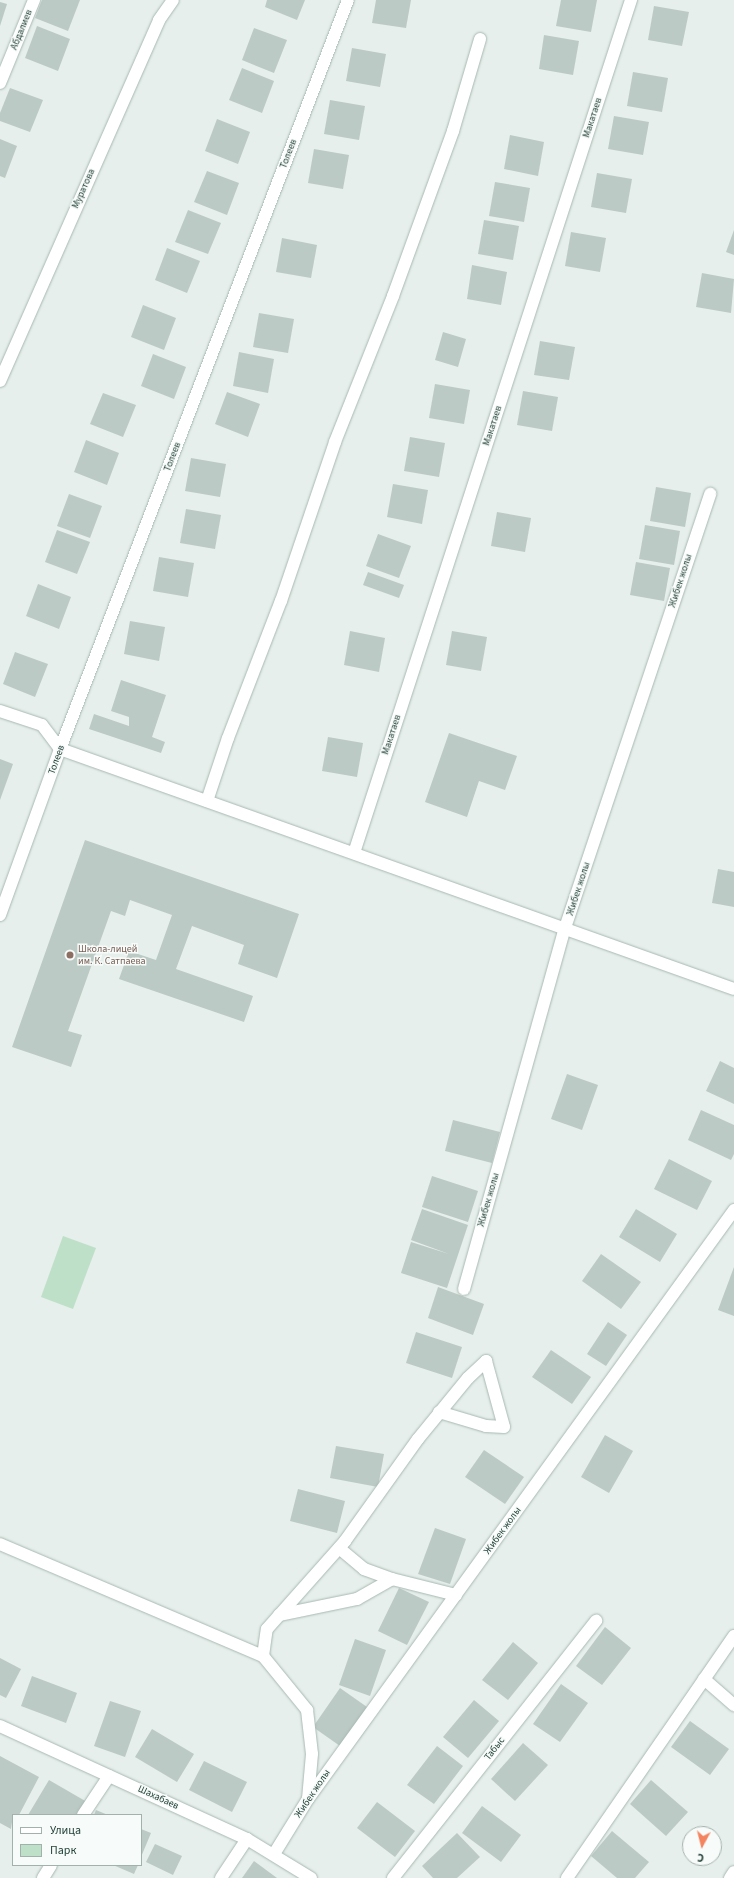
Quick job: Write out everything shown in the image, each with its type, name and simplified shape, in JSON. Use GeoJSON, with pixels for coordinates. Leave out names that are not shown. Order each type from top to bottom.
{"type":"FeatureCollection","features":[{"type":"Feature","properties":{"kind":"street","name":"Абдалиев"},"geometry":{"type":"LineString","coordinates":[[0,83],[34,0]]}},
{"type":"Feature","properties":{"kind":"street","name":"Муратова"},"geometry":{"type":"LineString","coordinates":[[0,381],[159,20],[173,0]]}},
{"type":"Feature","properties":{"kind":"street","name":"Толеев"},"geometry":{"type":"LineString","coordinates":[[0,915],[60,749],[348,0]]}},
{"type":"Feature","properties":{"kind":"street","name":"Макатаев"},"geometry":{"type":"LineString","coordinates":[[354,853],[631,0]]}},
{"type":"Feature","properties":{"kind":"street"},"geometry":{"type":"LineString","coordinates":[[207,801],[228,738],[281,601],[335,442],[392,296],[450,138],[480,39]]}},
{"type":"Feature","properties":{"kind":"street","name":"Жибек жолы"},"geometry":{"type":"LineString","coordinates":[[464,1289],[565,928],[710,494]]}},
{"type":"Feature","properties":{"kind":"street"},"geometry":{"type":"LineString","coordinates":[[0,711],[42,724],[60,749],[734,989]]}},
{"type":"Feature","properties":{"kind":"street","name":"Жибек жолы"},"geometry":{"type":"LineString","coordinates":[[274,1854],[308,1799],[734,1210]]}},
{"type":"Feature","properties":{"kind":"street"},"geometry":{"type":"LineString","coordinates":[[263,1656],[267,1629],[339,1548],[440,1412],[468,1378],[486,1360],[504,1427],[486,1426],[440,1412]]}},
{"type":"Feature","properties":{"kind":"street"},"geometry":{"type":"LineString","coordinates":[[0,1544],[263,1656],[307,1710],[312,1754],[308,1799]]}},
{"type":"Feature","properties":{"kind":"street"},"geometry":{"type":"LineString","coordinates":[[339,1548],[364,1569],[392,1579],[456,1595]]}},
{"type":"Feature","properties":{"kind":"street"},"geometry":{"type":"LineString","coordinates":[[279,1615],[357,1600],[392,1579]]}},
{"type":"Feature","properties":{"kind":"street","name":"Табыс"},"geometry":{"type":"LineString","coordinates":[[393,1878],[596,1621]]}},
{"type":"Feature","properties":{"kind":"street"},"geometry":{"type":"LineString","coordinates":[[567,1878],[734,1636]]}},
{"type":"Feature","properties":{"kind":"street"},"geometry":{"type":"LineString","coordinates":[[704,1679],[734,1705]]}},
{"type":"Feature","properties":{"kind":"street","name":"Шахабаев"},"geometry":{"type":"LineString","coordinates":[[1,1729],[247,1839],[274,1854],[311,1878]]}},
{"type":"Feature","properties":{"kind":"street"},"geometry":{"type":"LineString","coordinates":[[85,1814],[109,1776]]}},
{"type":"Feature","properties":{"kind":"street"},"geometry":{"type":"LineString","coordinates":[[221,1878],[247,1839]]}},
{"type":"Feature","properties":{"kind":"street"},"geometry":{"type":"LineString","coordinates":[[43,1878],[50,1866]]}},
{"type":"Feature","properties":{"kind":"street"},"geometry":{"type":"LineString","coordinates":[[730,1878],[734,1872]]}},
{"type":"Feature","properties":{"kind":"green space"},"geometry":{"type":"Polygon","coordinates":[[[63,1236],[96,1248],[73,1309],[41,1297],[63,1236]]]}},
{"type":"Feature","properties":{"kind":"building"},"geometry":{"type":"Polygon","coordinates":[[[42,0],[80,0],[68,31],[35,18],[42,0]]]}},
{"type":"Feature","properties":{"kind":"building"},"geometry":{"type":"Polygon","coordinates":[[[267,0],[305,0],[297,20],[265,7],[267,0]]]}},
{"type":"Feature","properties":{"kind":"building"},"geometry":{"type":"Polygon","coordinates":[[[376,0],[411,0],[406,28],[372,23],[376,0]]]}},
{"type":"Feature","properties":{"kind":"building"},"geometry":{"type":"Polygon","coordinates":[[[561,0],[597,0],[591,32],[556,26],[561,0]]]}},
{"type":"Feature","properties":{"kind":"building"},"geometry":{"type":"Polygon","coordinates":[[[0,2],[7,4],[0,26],[0,2]]]}},
{"type":"Feature","properties":{"kind":"building"},"geometry":{"type":"Polygon","coordinates":[[[654,6],[689,12],[682,46],[648,40],[654,6]]]}},
{"type":"Feature","properties":{"kind":"building"},"geometry":{"type":"Polygon","coordinates":[[[37,26],[70,39],[58,71],[25,58],[37,26]]]}},
{"type":"Feature","properties":{"kind":"building"},"geometry":{"type":"Polygon","coordinates":[[[254,28],[287,40],[274,73],[242,60],[254,28]]]}},
{"type":"Feature","properties":{"kind":"building"},"geometry":{"type":"Polygon","coordinates":[[[544,35],[579,41],[573,75],[539,69],[544,35]]]}},
{"type":"Feature","properties":{"kind":"building"},"geometry":{"type":"Polygon","coordinates":[[[352,48],[386,54],[380,87],[346,81],[352,48]]]}},
{"type":"Feature","properties":{"kind":"building"},"geometry":{"type":"Polygon","coordinates":[[[242,68],[274,81],[262,113],[229,100],[242,68]]]}},
{"type":"Feature","properties":{"kind":"building"},"geometry":{"type":"Polygon","coordinates":[[[633,72],[668,78],[662,112],[627,106],[633,72]]]}},
{"type":"Feature","properties":{"kind":"building"},"geometry":{"type":"Polygon","coordinates":[[[10,88],[43,100],[30,132],[0,121],[0,113],[10,88]]]}},
{"type":"Feature","properties":{"kind":"building"},"geometry":{"type":"Polygon","coordinates":[[[330,100],[365,106],[359,140],[324,134],[330,100]]]}},
{"type":"Feature","properties":{"kind":"building"},"geometry":{"type":"Polygon","coordinates":[[[614,116],[649,122],[643,155],[608,149],[614,116]]]}},
{"type":"Feature","properties":{"kind":"building"},"geometry":{"type":"Polygon","coordinates":[[[217,119],[250,132],[238,164],[205,151],[217,119]]]}},
{"type":"Feature","properties":{"kind":"building"},"geometry":{"type":"Polygon","coordinates":[[[510,135],[544,142],[538,176],[504,169],[510,135]]]}},
{"type":"Feature","properties":{"kind":"building"},"geometry":{"type":"Polygon","coordinates":[[[0,139],[17,146],[5,178],[0,176],[0,139]]]}},
{"type":"Feature","properties":{"kind":"building"},"geometry":{"type":"Polygon","coordinates":[[[314,149],[349,155],[343,189],[308,183],[314,149]]]}},
{"type":"Feature","properties":{"kind":"building"},"geometry":{"type":"Polygon","coordinates":[[[207,171],[239,183],[227,215],[194,202],[207,171]]]}},
{"type":"Feature","properties":{"kind":"building"},"geometry":{"type":"Polygon","coordinates":[[[597,173],[632,179],[626,213],[591,207],[597,173]]]}},
{"type":"Feature","properties":{"kind":"building"},"geometry":{"type":"Polygon","coordinates":[[[495,182],[530,188],[524,222],[489,216],[495,182]]]}},
{"type":"Feature","properties":{"kind":"building"},"geometry":{"type":"Polygon","coordinates":[[[188,210],[221,223],[208,254],[175,242],[188,210]]]}},
{"type":"Feature","properties":{"kind":"building"},"geometry":{"type":"Polygon","coordinates":[[[484,220],[519,226],[513,260],[478,254],[484,220]]]}},
{"type":"Feature","properties":{"kind":"building"},"geometry":{"type":"Polygon","coordinates":[[[734,230],[734,255],[726,252],[734,230]]]}},
{"type":"Feature","properties":{"kind":"building"},"geometry":{"type":"Polygon","coordinates":[[[571,232],[606,238],[600,272],[565,266],[571,232]]]}},
{"type":"Feature","properties":{"kind":"building"},"geometry":{"type":"Polygon","coordinates":[[[282,238],[317,245],[311,278],[276,272],[282,238]]]}},
{"type":"Feature","properties":{"kind":"building"},"geometry":{"type":"Polygon","coordinates":[[[167,248],[200,261],[187,293],[155,280],[167,248]]]}},
{"type":"Feature","properties":{"kind":"building"},"geometry":{"type":"Polygon","coordinates":[[[472,265],[507,272],[501,305],[467,299],[472,265]]]}},
{"type":"Feature","properties":{"kind":"building"},"geometry":{"type":"Polygon","coordinates":[[[702,273],[734,279],[731,313],[696,307],[702,273]]]}},
{"type":"Feature","properties":{"kind":"building"},"geometry":{"type":"Polygon","coordinates":[[[143,305],[176,318],[164,350],[131,337],[143,305]]]}},
{"type":"Feature","properties":{"kind":"building"},"geometry":{"type":"Polygon","coordinates":[[[259,313],[294,319],[288,353],[253,347],[259,313]]]}},
{"type":"Feature","properties":{"kind":"building"},"geometry":{"type":"Polygon","coordinates":[[[443,332],[466,339],[458,367],[435,360],[443,332]]]}},
{"type":"Feature","properties":{"kind":"building"},"geometry":{"type":"Polygon","coordinates":[[[540,341],[575,347],[569,380],[534,375],[540,341]]]}},
{"type":"Feature","properties":{"kind":"building"},"geometry":{"type":"Polygon","coordinates":[[[239,352],[274,359],[268,393],[233,386],[239,352]]]}},
{"type":"Feature","properties":{"kind":"building"},"geometry":{"type":"Polygon","coordinates":[[[153,354],[186,367],[174,399],[141,386],[153,354]]]}},
{"type":"Feature","properties":{"kind":"building"},"geometry":{"type":"Polygon","coordinates":[[[435,384],[470,390],[464,424],[429,418],[435,384]]]}},
{"type":"Feature","properties":{"kind":"building"},"geometry":{"type":"Polygon","coordinates":[[[523,391],[558,397],[552,431],[517,425],[523,391]]]}},
{"type":"Feature","properties":{"kind":"building"},"geometry":{"type":"Polygon","coordinates":[[[227,392],[260,404],[248,437],[215,424],[227,392]]]}},
{"type":"Feature","properties":{"kind":"building"},"geometry":{"type":"Polygon","coordinates":[[[103,393],[136,405],[123,437],[90,424],[103,393]]]}},
{"type":"Feature","properties":{"kind":"building"},"geometry":{"type":"Polygon","coordinates":[[[410,437],[445,443],[439,477],[404,471],[410,437]]]}},
{"type":"Feature","properties":{"kind":"building"},"geometry":{"type":"Polygon","coordinates":[[[86,440],[119,453],[107,485],[74,472],[86,440]]]}},
{"type":"Feature","properties":{"kind":"building"},"geometry":{"type":"Polygon","coordinates":[[[191,458],[226,464],[220,497],[185,491],[191,458]]]}},
{"type":"Feature","properties":{"kind":"building"},"geometry":{"type":"Polygon","coordinates":[[[393,484],[428,490],[422,524],[387,517],[393,484]]]}},
{"type":"Feature","properties":{"kind":"building"},"geometry":{"type":"Polygon","coordinates":[[[656,487],[691,493],[685,527],[650,521],[656,487]]]}},
{"type":"Feature","properties":{"kind":"building"},"geometry":{"type":"Polygon","coordinates":[[[69,494],[102,506],[90,538],[57,526],[69,494]]]}},
{"type":"Feature","properties":{"kind":"building"},"geometry":{"type":"Polygon","coordinates":[[[186,509],[221,515],[215,549],[180,543],[186,509]]]}},
{"type":"Feature","properties":{"kind":"building"},"geometry":{"type":"Polygon","coordinates":[[[497,512],[531,518],[525,552],[491,546],[497,512]]]}},
{"type":"Feature","properties":{"kind":"building"},"geometry":{"type":"Polygon","coordinates":[[[645,525],[680,531],[674,565],[639,559],[645,525]]]}},
{"type":"Feature","properties":{"kind":"building"},"geometry":{"type":"Polygon","coordinates":[[[57,530],[90,542],[77,574],[45,562],[57,530]]]}},
{"type":"Feature","properties":{"kind":"building"},"geometry":{"type":"Polygon","coordinates":[[[378,534],[411,546],[399,578],[366,566],[378,534]]]}},
{"type":"Feature","properties":{"kind":"building"},"geometry":{"type":"Polygon","coordinates":[[[159,557],[194,563],[188,597],[153,591],[159,557]]]}},
{"type":"Feature","properties":{"kind":"building"},"geometry":{"type":"Polygon","coordinates":[[[636,562],[670,568],[664,601],[630,595],[636,562]]]}},
{"type":"Feature","properties":{"kind":"building"},"geometry":{"type":"Polygon","coordinates":[[[368,572],[404,585],[399,598],[363,585],[368,572]]]}},
{"type":"Feature","properties":{"kind":"building"},"geometry":{"type":"Polygon","coordinates":[[[38,584],[71,597],[59,629],[26,616],[38,584]]]}},
{"type":"Feature","properties":{"kind":"building"},"geometry":{"type":"Polygon","coordinates":[[[130,621],[165,627],[159,661],[124,654],[130,621]]]}},
{"type":"Feature","properties":{"kind":"building"},"geometry":{"type":"Polygon","coordinates":[[[350,631],[385,638],[379,672],[344,665],[350,631]]]}},
{"type":"Feature","properties":{"kind":"building"},"geometry":{"type":"Polygon","coordinates":[[[452,631],[487,637],[481,671],[446,665],[452,631]]]}},
{"type":"Feature","properties":{"kind":"building"},"geometry":{"type":"Polygon","coordinates":[[[15,652],[48,664],[35,697],[3,684],[15,652]]]}},
{"type":"Feature","properties":{"kind":"building"},"geometry":{"type":"Polygon","coordinates":[[[121,680],[166,695],[152,737],[165,742],[161,753],[89,729],[94,714],[129,726],[129,717],[111,711],[121,680]]]}},
{"type":"Feature","properties":{"kind":"building"},"geometry":{"type":"Polygon","coordinates":[[[449,733],[517,756],[505,790],[479,781],[467,817],[425,802],[449,733]]]}},
{"type":"Feature","properties":{"kind":"building"},"geometry":{"type":"Polygon","coordinates":[[[328,737],[363,743],[357,777],[322,771],[328,737]]]}},
{"type":"Feature","properties":{"kind":"building"},"geometry":{"type":"Polygon","coordinates":[[[0,759],[13,764],[0,800],[0,759]]]}},
{"type":"Feature","properties":{"kind":"building","name":"Школа-лицей им. К. Сатпаева"},"geometry":{"type":"Polygon","coordinates":[[[85,840],[299,914],[277,978],[238,964],[244,945],[192,926],[176,969],[253,996],[244,1022],[119,979],[129,951],[156,960],[172,915],[130,900],[125,916],[111,911],[68,1031],[82,1035],[71,1067],[12,1047],[85,840]]]}},
{"type":"Feature","properties":{"kind":"building"},"geometry":{"type":"Polygon","coordinates":[[[718,869],[734,872],[734,907],[712,903],[718,869]]]}},
{"type":"Feature","properties":{"kind":"building"},"geometry":{"type":"Polygon","coordinates":[[[720,1061],[734,1068],[734,1104],[706,1091],[720,1061]]]}},
{"type":"Feature","properties":{"kind":"building"},"geometry":{"type":"Polygon","coordinates":[[[567,1074],[598,1085],[582,1130],[551,1119],[567,1074]]]}},
{"type":"Feature","properties":{"kind":"building"},"geometry":{"type":"Polygon","coordinates":[[[701,1110],[734,1125],[734,1154],[731,1160],[688,1140],[701,1110]]]}},
{"type":"Feature","properties":{"kind":"building"},"geometry":{"type":"Polygon","coordinates":[[[453,1120],[500,1132],[492,1163],[445,1151],[453,1120]]]}},
{"type":"Feature","properties":{"kind":"building"},"geometry":{"type":"Polygon","coordinates":[[[669,1159],[712,1181],[697,1210],[654,1189],[669,1159]]]}},
{"type":"Feature","properties":{"kind":"building"},"geometry":{"type":"Polygon","coordinates":[[[432,1176],[478,1191],[468,1222],[422,1207],[432,1176]]]}},
{"type":"Feature","properties":{"kind":"building"},"geometry":{"type":"Polygon","coordinates":[[[422,1209],[468,1225],[447,1288],[401,1273],[411,1242],[449,1254],[411,1240],[422,1209]]]}},
{"type":"Feature","properties":{"kind":"building"},"geometry":{"type":"Polygon","coordinates":[[[636,1209],[677,1234],[660,1262],[619,1237],[636,1209]]]}},
{"type":"Feature","properties":{"kind":"building"},"geometry":{"type":"Polygon","coordinates":[[[601,1254],[641,1282],[621,1309],[582,1281],[601,1254]]]}},
{"type":"Feature","properties":{"kind":"building"},"geometry":{"type":"Polygon","coordinates":[[[734,1267],[734,1316],[718,1310],[734,1267]]]}},
{"type":"Feature","properties":{"kind":"building"},"geometry":{"type":"Polygon","coordinates":[[[438,1287],[484,1304],[473,1335],[428,1318],[438,1287]]]}},
{"type":"Feature","properties":{"kind":"building"},"geometry":{"type":"Polygon","coordinates":[[[608,1322],[627,1335],[606,1366],[587,1354],[608,1322]]]}},
{"type":"Feature","properties":{"kind":"building"},"geometry":{"type":"Polygon","coordinates":[[[416,1332],[462,1347],[452,1378],[406,1363],[416,1332]]]}},
{"type":"Feature","properties":{"kind":"building"},"geometry":{"type":"Polygon","coordinates":[[[551,1350],[591,1377],[572,1404],[532,1377],[551,1350]]]}},
{"type":"Feature","properties":{"kind":"building"},"geometry":{"type":"Polygon","coordinates":[[[605,1435],[633,1451],[609,1493],[581,1477],[605,1435]]]}},
{"type":"Feature","properties":{"kind":"building"},"geometry":{"type":"Polygon","coordinates":[[[336,1446],[384,1454],[378,1487],[330,1478],[336,1446]]]}},
{"type":"Feature","properties":{"kind":"building"},"geometry":{"type":"Polygon","coordinates":[[[484,1450],[524,1477],[505,1504],[465,1477],[484,1450]]]}},
{"type":"Feature","properties":{"kind":"building"},"geometry":{"type":"Polygon","coordinates":[[[298,1489],[345,1501],[337,1533],[290,1521],[298,1489]]]}},
{"type":"Feature","properties":{"kind":"building"},"geometry":{"type":"Polygon","coordinates":[[[435,1528],[466,1539],[450,1584],[418,1574],[435,1528]]]}},
{"type":"Feature","properties":{"kind":"building"},"geometry":{"type":"Polygon","coordinates":[[[399,1588],[429,1602],[407,1645],[378,1631],[399,1588]]]}},
{"type":"Feature","properties":{"kind":"building"},"geometry":{"type":"Polygon","coordinates":[[[605,1627],[631,1648],[602,1685],[576,1666],[605,1627]]]}},
{"type":"Feature","properties":{"kind":"building"},"geometry":{"type":"Polygon","coordinates":[[[355,1639],[386,1650],[370,1696],[339,1685],[355,1639]]]}},
{"type":"Feature","properties":{"kind":"building"},"geometry":{"type":"Polygon","coordinates":[[[513,1642],[538,1663],[508,1700],[482,1680],[513,1642]]]}},
{"type":"Feature","properties":{"kind":"building"},"geometry":{"type":"Polygon","coordinates":[[[0,1658],[21,1669],[6,1698],[0,1695],[0,1658]]]}},
{"type":"Feature","properties":{"kind":"building"},"geometry":{"type":"Polygon","coordinates":[[[32,1676],[77,1693],[66,1723],[21,1706],[32,1676]]]}},
{"type":"Feature","properties":{"kind":"building"},"geometry":{"type":"Polygon","coordinates":[[[561,1684],[588,1703],[560,1742],[533,1724],[561,1684]]]}},
{"type":"Feature","properties":{"kind":"building"},"geometry":{"type":"Polygon","coordinates":[[[340,1688],[367,1707],[340,1746],[313,1727],[340,1688]]]}},
{"type":"Feature","properties":{"kind":"building"},"geometry":{"type":"Polygon","coordinates":[[[474,1700],[499,1721],[468,1758],[443,1737],[474,1700]]]}},
{"type":"Feature","properties":{"kind":"building"},"geometry":{"type":"Polygon","coordinates":[[[110,1701],[141,1711],[125,1757],[94,1746],[110,1701]]]}},
{"type":"Feature","properties":{"kind":"building"},"geometry":{"type":"Polygon","coordinates":[[[690,1721],[729,1749],[710,1775],[671,1747],[690,1721]]]}},
{"type":"Feature","properties":{"kind":"building"},"geometry":{"type":"Polygon","coordinates":[[[152,1729],[194,1754],[177,1782],[135,1757],[152,1729]]]}},
{"type":"Feature","properties":{"kind":"building"},"geometry":{"type":"Polygon","coordinates":[[[523,1743],[548,1765],[515,1801],[491,1779],[523,1743]]]}},
{"type":"Feature","properties":{"kind":"building"},"geometry":{"type":"Polygon","coordinates":[[[437,1746],[463,1766],[434,1804],[407,1785],[437,1746]]]}},
{"type":"Feature","properties":{"kind":"building"},"geometry":{"type":"Polygon","coordinates":[[[0,1756],[39,1777],[20,1814],[12,1814],[11,1829],[0,1823],[0,1756]]]}},
{"type":"Feature","properties":{"kind":"building"},"geometry":{"type":"Polygon","coordinates":[[[204,1761],[247,1782],[232,1812],[189,1790],[204,1761]]]}},
{"type":"Feature","properties":{"kind":"building"},"geometry":{"type":"Polygon","coordinates":[[[49,1780],[87,1802],[80,1814],[29,1814],[49,1780]]]}},
{"type":"Feature","properties":{"kind":"building"},"geometry":{"type":"Polygon","coordinates":[[[651,1780],[688,1812],[666,1836],[630,1804],[651,1780]]]}},
{"type":"Feature","properties":{"kind":"building"},"geometry":{"type":"Polygon","coordinates":[[[377,1802],[415,1831],[395,1857],[357,1828],[377,1802]]]}},
{"type":"Feature","properties":{"kind":"building"},"geometry":{"type":"Polygon","coordinates":[[[482,1806],[521,1835],[501,1862],[462,1833],[482,1806]]]}},
{"type":"Feature","properties":{"kind":"building"},"geometry":{"type":"Polygon","coordinates":[[[96,1810],[106,1814],[94,1814],[96,1810]]]}},
{"type":"Feature","properties":{"kind":"building"},"geometry":{"type":"Polygon","coordinates":[[[142,1829],[151,1833],[142,1855],[142,1829]]]}},
{"type":"Feature","properties":{"kind":"building"},"geometry":{"type":"Polygon","coordinates":[[[612,1831],[649,1862],[635,1878],[617,1878],[591,1856],[612,1831]]]}},
{"type":"Feature","properties":{"kind":"building"},"geometry":{"type":"Polygon","coordinates":[[[457,1833],[480,1857],[457,1878],[433,1878],[422,1866],[457,1833]]]}},
{"type":"Feature","properties":{"kind":"building"},"geometry":{"type":"Polygon","coordinates":[[[155,1844],[182,1856],[173,1875],[146,1862],[155,1844]]]}},
{"type":"Feature","properties":{"kind":"building"},"geometry":{"type":"Polygon","coordinates":[[[254,1861],[277,1878],[242,1878],[254,1861]]]}},
{"type":"Feature","properties":{"kind":"building"},"geometry":{"type":"Polygon","coordinates":[[[115,1866],[138,1866],[134,1874],[115,1866]]]}},
{"type":"Feature","properties":{"kind":"place","name":"Школа-лицей им. К. Сатпаева"},"geometry":{"type":"Point","coordinates":[70,955]}}]}
